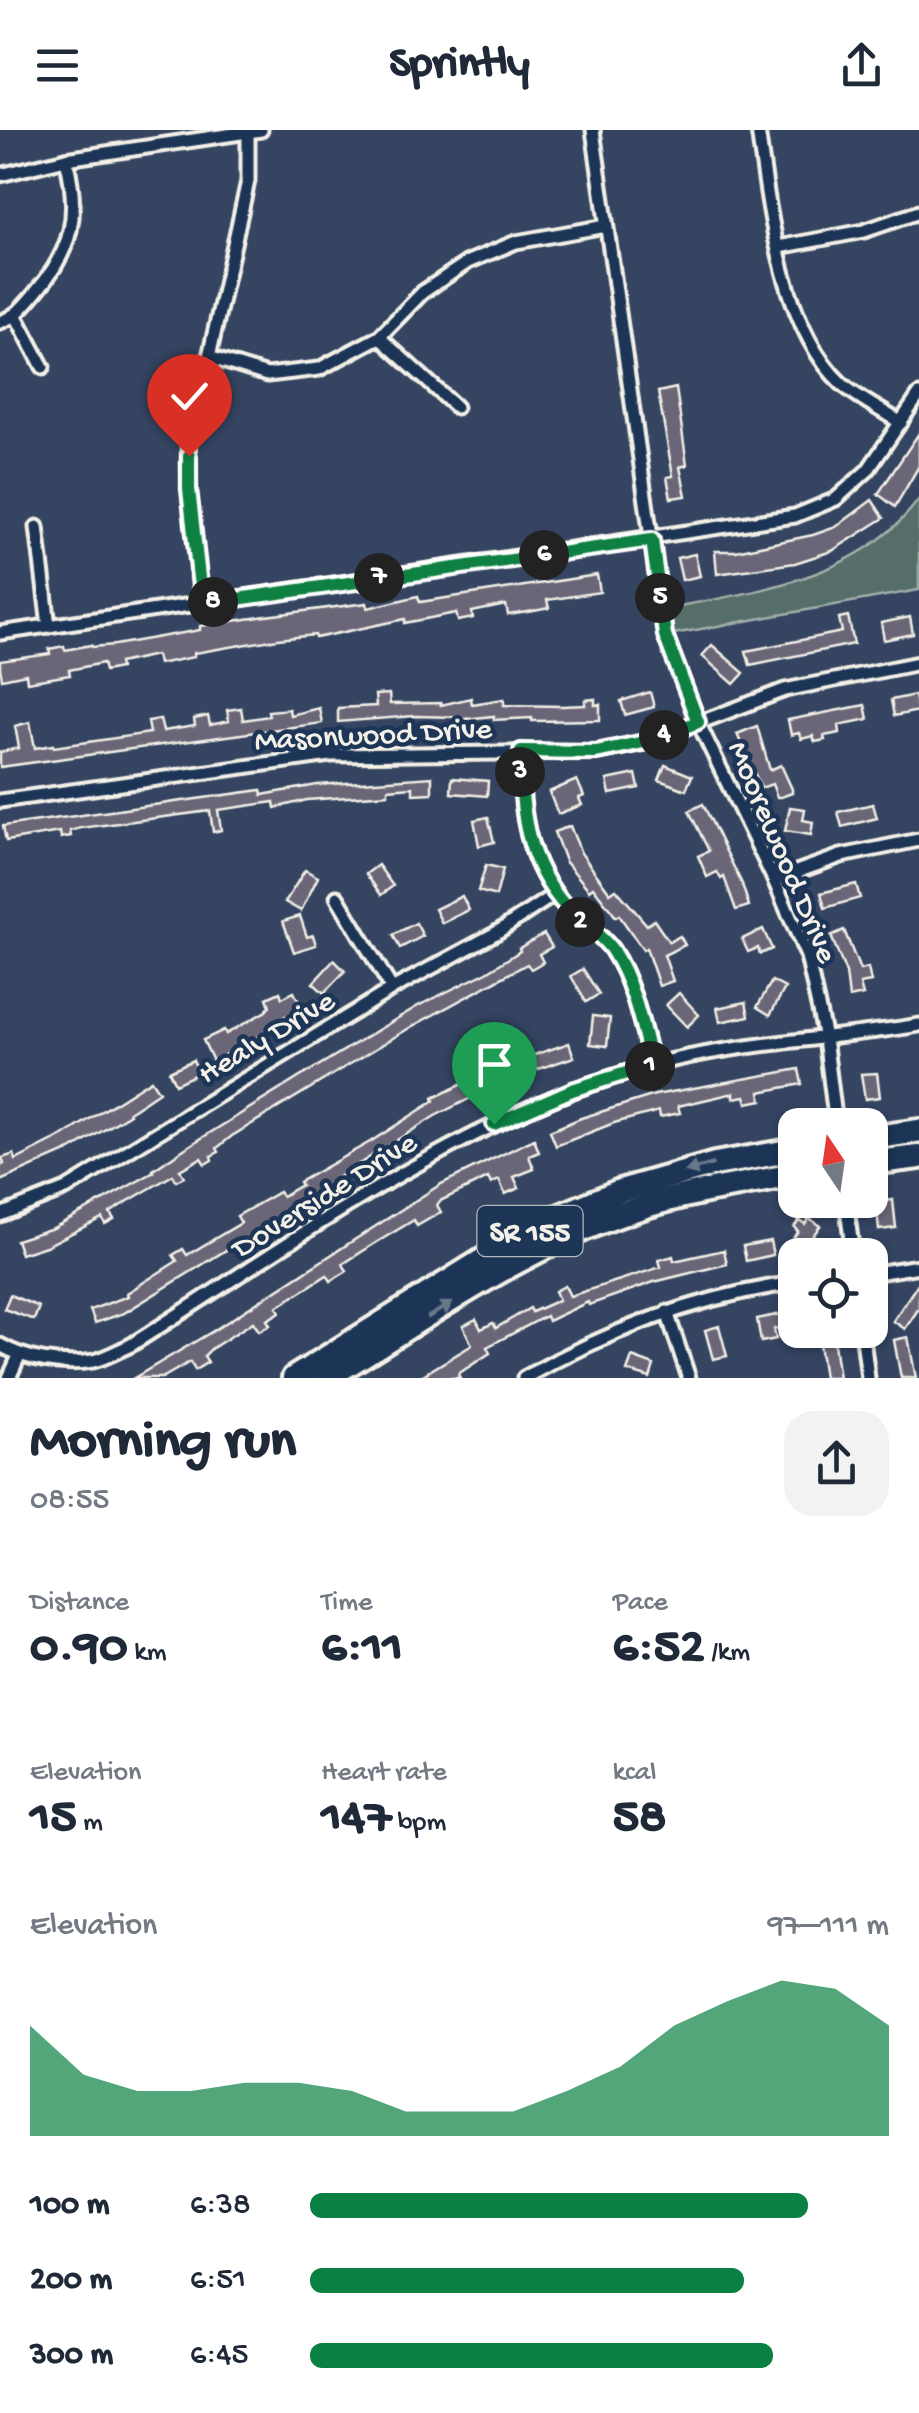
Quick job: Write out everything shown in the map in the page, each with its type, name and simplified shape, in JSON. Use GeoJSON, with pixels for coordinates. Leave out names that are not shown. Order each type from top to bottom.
{"type":"FeatureCollection","features":[{"type":"Feature","properties":{"kind":"highway"},"geometry":{"type":"LineString","coordinates":[[888,1136],[919,1131]]}},
{"type":"Feature","properties":{"kind":"highway","name":"SR 155"},"geometry":{"type":"LineString","coordinates":[[294,1378],[541,1224],[620,1191],[715,1164],[778,1153]]}},
{"type":"Feature","properties":{"kind":"highway"},"geometry":{"type":"LineString","coordinates":[[888,1160],[919,1157]]}},
{"type":"Feature","properties":{"kind":"highway","name":"SR 155"},"geometry":{"type":"LineString","coordinates":[[326,1378],[549,1244],[630,1211],[719,1186],[778,1177]]}},
{"type":"Feature","properties":{"kind":"street","name":"Moorewood Drive"},"geometry":{"type":"LineString","coordinates":[[592,130],[665,635],[698,722],[807,956],[825,1038],[834,1108]]}},
{"type":"Feature","properties":{"kind":"street"},"geometry":{"type":"LineString","coordinates":[[758,130],[784,276],[810,342],[842,384],[900,422]]}},
{"type":"Feature","properties":{"kind":"street"},"geometry":{"type":"LineString","coordinates":[[0,175],[66,158],[255,131],[248,181],[209,357],[188,423],[189,489],[202,604]]}},
{"type":"Feature","properties":{"kind":"street"},"geometry":{"type":"LineString","coordinates":[[0,322],[16,316],[63,254],[74,218],[74,188],[66,158]]}},
{"type":"Feature","properties":{"kind":"street"},"geometry":{"type":"LineString","coordinates":[[779,247],[864,231],[919,212]]}},
{"type":"Feature","properties":{"kind":"street"},"geometry":{"type":"LineString","coordinates":[[209,357],[267,375],[318,368],[379,337],[423,292],[468,262],[516,242],[606,226]]}},
{"type":"Feature","properties":{"kind":"street"},"geometry":{"type":"LineString","coordinates":[[16,316],[43,367]]}},
{"type":"Feature","properties":{"kind":"street"},"geometry":{"type":"LineString","coordinates":[[379,337],[456,407]]}},
{"type":"Feature","properties":{"kind":"street"},"geometry":{"type":"LineString","coordinates":[[0,633],[795,516],[836,499],[868,470],[919,395]]}},
{"type":"Feature","properties":{"kind":"street"},"geometry":{"type":"LineString","coordinates":[[36,527],[49,626]]}},
{"type":"Feature","properties":{"kind":"street","name":"Masonwood Drive"},"geometry":{"type":"LineString","coordinates":[[0,800],[330,755],[596,752],[644,742],[785,690],[919,663]]}},
{"type":"Feature","properties":{"kind":"street"},"geometry":{"type":"LineString","coordinates":[[521,751],[520,801],[528,843],[555,894],[608,944],[623,969],[652,1065]]}},
{"type":"Feature","properties":{"kind":"street"},"geometry":{"type":"LineString","coordinates":[[774,880],[841,856],[919,840]]}},
{"type":"Feature","properties":{"kind":"street","name":"Healy Drive"},"geometry":{"type":"LineString","coordinates":[[0,1215],[66,1189],[555,894]]}},
{"type":"Feature","properties":{"kind":"street"},"geometry":{"type":"LineString","coordinates":[[337,897],[392,990]]}},
{"type":"Feature","properties":{"kind":"street","name":"Doverside Drive"},"geometry":{"type":"LineString","coordinates":[[0,1344],[19,1356],[55,1361],[94,1360],[130,1346],[429,1158],[572,1090],[652,1065],[919,1025]]}},
{"type":"Feature","properties":{"kind":"street"},"geometry":{"type":"LineString","coordinates":[[888,1271],[919,1266]]}},
{"type":"Feature","properties":{"kind":"street"},"geometry":{"type":"LineString","coordinates":[[524,1378],[600,1338],[668,1312],[748,1290],[778,1286]]}},
{"type":"Feature","properties":{"kind":"street"},"geometry":{"type":"LineString","coordinates":[[668,1312],[689,1378]]}},
{"type":"Feature","properties":{"kind":"street"},"geometry":{"type":"LineString","coordinates":[[864,1348],[868,1378]]}},
{"type":"Feature","properties":{"kind":"street"},"geometry":{"type":"LineString","coordinates":[[10,1378],[19,1356]]}},
{"type":"Feature","properties":{"kind":"green space"},"geometry":{"type":"Polygon","coordinates":[[[919,499],[919,590],[673,634],[669,608],[772,587],[838,564],[896,526],[919,499]]]}},
{"type":"Feature","properties":{"kind":"building"},"geometry":{"type":"Polygon","coordinates":[[[676,388],[687,465],[680,467],[686,496],[671,498],[667,477],[673,476],[658,392],[676,388]]]}},
{"type":"Feature","properties":{"kind":"building"},"geometry":{"type":"Polygon","coordinates":[[[919,433],[919,466],[895,507],[878,494],[919,433]]]}},
{"type":"Feature","properties":{"kind":"building"},"geometry":{"type":"Polygon","coordinates":[[[872,500],[884,518],[832,551],[795,563],[717,574],[715,551],[736,551],[813,535],[836,527],[872,500]]]}},
{"type":"Feature","properties":{"kind":"building"},"geometry":{"type":"Polygon","coordinates":[[[695,554],[700,576],[682,580],[677,558],[695,554]]]}},
{"type":"Feature","properties":{"kind":"building"},"geometry":{"type":"Polygon","coordinates":[[[597,575],[600,592],[547,600],[549,608],[534,611],[508,615],[506,605],[472,612],[473,618],[458,621],[456,613],[405,623],[405,619],[316,638],[315,635],[278,639],[194,653],[194,657],[158,664],[156,655],[119,663],[120,668],[105,671],[103,663],[69,670],[70,675],[27,682],[26,674],[2,679],[0,668],[0,661],[50,654],[49,649],[64,646],[65,650],[115,645],[266,616],[367,603],[368,608],[418,596],[420,602],[597,575]]]}},
{"type":"Feature","properties":{"kind":"building"},"geometry":{"type":"Polygon","coordinates":[[[848,616],[854,644],[750,665],[746,651],[842,632],[839,618],[848,616]]]}},
{"type":"Feature","properties":{"kind":"building"},"geometry":{"type":"Polygon","coordinates":[[[910,617],[913,634],[884,640],[881,623],[910,617]]]}},
{"type":"Feature","properties":{"kind":"building"},"geometry":{"type":"Polygon","coordinates":[[[712,645],[744,673],[734,684],[702,656],[712,645]]]}},
{"type":"Feature","properties":{"kind":"building"},"geometry":{"type":"Polygon","coordinates":[[[650,692],[654,707],[625,715],[621,701],[650,692]]]}},
{"type":"Feature","properties":{"kind":"building"},"geometry":{"type":"Polygon","coordinates":[[[389,694],[390,704],[441,705],[471,698],[472,704],[504,699],[504,705],[562,706],[585,705],[585,700],[595,699],[595,705],[600,704],[600,720],[494,720],[494,716],[455,720],[415,716],[338,722],[338,708],[376,706],[375,695],[389,694]]]}},
{"type":"Feature","properties":{"kind":"building"},"geometry":{"type":"Polygon","coordinates":[[[915,695],[918,711],[894,716],[891,700],[915,695]]]}},
{"type":"Feature","properties":{"kind":"building"},"geometry":{"type":"Polygon","coordinates":[[[865,705],[868,719],[839,725],[840,733],[824,736],[825,740],[815,742],[813,736],[801,739],[799,733],[791,735],[788,720],[865,705]]]}},
{"type":"Feature","properties":{"kind":"building"},"geometry":{"type":"Polygon","coordinates":[[[241,708],[243,720],[269,716],[268,711],[289,709],[290,715],[319,708],[322,723],[0,767],[0,752],[19,748],[15,726],[30,722],[35,748],[54,747],[150,733],[148,721],[160,719],[163,731],[195,726],[194,719],[208,716],[210,725],[229,721],[227,710],[241,708]]]}},
{"type":"Feature","properties":{"kind":"building"},"geometry":{"type":"Polygon","coordinates":[[[757,726],[770,770],[781,765],[792,793],[777,797],[772,784],[761,788],[737,734],[757,726]]]}},
{"type":"Feature","properties":{"kind":"building"},"geometry":{"type":"Polygon","coordinates":[[[665,765],[692,776],[686,790],[659,780],[665,765]]]}},
{"type":"Feature","properties":{"kind":"building"},"geometry":{"type":"Polygon","coordinates":[[[636,774],[639,788],[610,794],[607,780],[636,774]]]}},
{"type":"Feature","properties":{"kind":"building"},"geometry":{"type":"Polygon","coordinates":[[[432,777],[432,793],[413,794],[413,787],[388,789],[388,794],[307,800],[275,808],[274,802],[218,810],[221,830],[213,832],[210,811],[81,828],[61,838],[60,832],[6,841],[3,826],[261,790],[262,795],[317,785],[432,777]]]}},
{"type":"Feature","properties":{"kind":"building"},"geometry":{"type":"Polygon","coordinates":[[[452,778],[488,781],[487,796],[451,793],[452,778]]]}},
{"type":"Feature","properties":{"kind":"building"},"geometry":{"type":"Polygon","coordinates":[[[577,780],[584,796],[579,798],[582,805],[558,814],[549,792],[577,780]]]}},
{"type":"Feature","properties":{"kind":"building"},"geometry":{"type":"Polygon","coordinates":[[[703,804],[749,906],[736,910],[724,877],[721,879],[717,872],[707,877],[698,856],[709,851],[689,811],[703,804]]]}},
{"type":"Feature","properties":{"kind":"building"},"geometry":{"type":"Polygon","coordinates":[[[873,804],[877,818],[842,827],[838,812],[873,804]]]}},
{"type":"Feature","properties":{"kind":"building"},"geometry":{"type":"Polygon","coordinates":[[[790,807],[805,809],[803,820],[813,822],[811,835],[785,831],[790,807]]]}},
{"type":"Feature","properties":{"kind":"building"},"geometry":{"type":"Polygon","coordinates":[[[488,817],[494,842],[479,846],[474,820],[488,817]]]}},
{"type":"Feature","properties":{"kind":"building"},"geometry":{"type":"Polygon","coordinates":[[[570,826],[581,853],[610,893],[616,889],[647,925],[654,920],[669,942],[680,936],[685,945],[664,955],[673,981],[659,986],[646,948],[643,950],[619,915],[616,917],[593,887],[589,890],[565,861],[554,832],[570,826]]]}},
{"type":"Feature","properties":{"kind":"building"},"geometry":{"type":"Polygon","coordinates":[[[378,865],[393,886],[381,895],[366,874],[378,865]]]}},
{"type":"Feature","properties":{"kind":"building"},"geometry":{"type":"Polygon","coordinates":[[[486,865],[503,869],[496,896],[478,891],[486,865]]]}},
{"type":"Feature","properties":{"kind":"building"},"geometry":{"type":"Polygon","coordinates":[[[305,870],[318,877],[301,911],[285,902],[305,870]]]}},
{"type":"Feature","properties":{"kind":"building"},"geometry":{"type":"Polygon","coordinates":[[[856,884],[860,898],[825,908],[821,893],[856,884]]]}},
{"type":"Feature","properties":{"kind":"building"},"geometry":{"type":"Polygon","coordinates":[[[462,896],[469,910],[442,923],[435,909],[462,896]]]}},
{"type":"Feature","properties":{"kind":"building"},"geometry":{"type":"Polygon","coordinates":[[[300,916],[307,937],[313,935],[316,945],[294,952],[283,921],[300,916]]]}},
{"type":"Feature","properties":{"kind":"building"},"geometry":{"type":"Polygon","coordinates":[[[416,923],[423,936],[400,948],[393,935],[416,923]]]}},
{"type":"Feature","properties":{"kind":"building"},"geometry":{"type":"Polygon","coordinates":[[[763,929],[772,949],[760,954],[758,948],[748,952],[742,939],[763,929]]]}},
{"type":"Feature","properties":{"kind":"building"},"geometry":{"type":"Polygon","coordinates":[[[844,930],[860,970],[868,968],[871,982],[860,984],[863,995],[849,998],[846,973],[831,936],[844,930]]]}},
{"type":"Feature","properties":{"kind":"building"},"geometry":{"type":"Polygon","coordinates":[[[544,934],[552,947],[539,954],[543,962],[531,969],[527,964],[411,1027],[232,1136],[217,1148],[219,1152],[211,1156],[212,1160],[205,1164],[201,1158],[180,1170],[184,1177],[176,1181],[173,1175],[120,1206],[110,1213],[114,1219],[105,1224],[102,1218],[21,1254],[16,1240],[53,1228],[154,1172],[313,1069],[418,1006],[487,972],[544,934]]]}},
{"type":"Feature","properties":{"kind":"building"},"geometry":{"type":"Polygon","coordinates":[[[334,960],[345,971],[324,993],[313,983],[334,960]]]}},
{"type":"Feature","properties":{"kind":"building"},"geometry":{"type":"Polygon","coordinates":[[[583,969],[599,994],[586,1002],[571,976],[583,969]]]}},
{"type":"Feature","properties":{"kind":"building"},"geometry":{"type":"Polygon","coordinates":[[[772,981],[785,988],[770,1015],[757,1007],[772,981]]]}},
{"type":"Feature","properties":{"kind":"building"},"geometry":{"type":"Polygon","coordinates":[[[280,992],[282,998],[294,992],[302,1008],[213,1061],[203,1040],[224,1030],[226,1034],[266,1011],[270,1006],[267,998],[280,992]]]}},
{"type":"Feature","properties":{"kind":"building"},"geometry":{"type":"Polygon","coordinates":[[[679,993],[699,1015],[687,1027],[666,1005],[679,993]]]}},
{"type":"Feature","properties":{"kind":"building"},"geometry":{"type":"Polygon","coordinates":[[[746,1002],[749,1016],[720,1022],[717,1008],[746,1002]]]}},
{"type":"Feature","properties":{"kind":"building"},"geometry":{"type":"Polygon","coordinates":[[[593,1016],[610,1018],[607,1046],[590,1044],[593,1016]]]}},
{"type":"Feature","properties":{"kind":"building"},"geometry":{"type":"Polygon","coordinates":[[[569,1043],[574,1057],[509,1079],[435,1116],[124,1313],[95,1323],[90,1310],[128,1296],[127,1293],[177,1261],[173,1255],[183,1249],[187,1255],[241,1223],[237,1216],[279,1192],[282,1196],[301,1185],[299,1182],[370,1142],[434,1101],[433,1098],[496,1068],[569,1043]]]}},
{"type":"Feature","properties":{"kind":"building"},"geometry":{"type":"Polygon","coordinates":[[[193,1060],[199,1073],[175,1084],[169,1071],[193,1060]]]}},
{"type":"Feature","properties":{"kind":"building"},"geometry":{"type":"Polygon","coordinates":[[[799,1069],[802,1084],[760,1092],[762,1100],[747,1103],[745,1096],[734,1098],[734,1093],[678,1106],[680,1113],[660,1117],[659,1111],[614,1123],[556,1146],[550,1131],[655,1095],[799,1069]]]}},
{"type":"Feature","properties":{"kind":"building"},"geometry":{"type":"Polygon","coordinates":[[[877,1073],[880,1097],[865,1099],[861,1074],[877,1073]]]}},
{"type":"Feature","properties":{"kind":"building"},"geometry":{"type":"Polygon","coordinates":[[[151,1080],[159,1092],[130,1114],[71,1150],[0,1181],[2,1158],[14,1154],[16,1160],[63,1136],[151,1080]]]}},
{"type":"Feature","properties":{"kind":"building"},"geometry":{"type":"Polygon","coordinates":[[[534,1139],[539,1152],[529,1156],[534,1169],[514,1177],[519,1188],[505,1194],[499,1180],[491,1184],[488,1178],[440,1201],[437,1205],[441,1212],[417,1226],[414,1220],[374,1244],[343,1264],[347,1271],[331,1281],[327,1275],[277,1307],[280,1312],[267,1320],[270,1325],[259,1331],[253,1322],[211,1349],[204,1356],[208,1362],[195,1370],[190,1362],[162,1378],[134,1378],[441,1184],[534,1139]]]}},
{"type":"Feature","properties":{"kind":"building"},"geometry":{"type":"Polygon","coordinates":[[[893,1200],[896,1228],[879,1230],[878,1218],[888,1218],[888,1201],[893,1200]]]}},
{"type":"Feature","properties":{"kind":"building"},"geometry":{"type":"Polygon","coordinates":[[[809,1218],[820,1226],[811,1238],[793,1238],[799,1220],[805,1224],[809,1218]]]}},
{"type":"Feature","properties":{"kind":"building"},"geometry":{"type":"Polygon","coordinates":[[[770,1241],[773,1255],[746,1261],[743,1246],[770,1241]]]}},
{"type":"Feature","properties":{"kind":"building"},"geometry":{"type":"Polygon","coordinates":[[[724,1250],[727,1264],[654,1282],[589,1305],[588,1302],[548,1321],[546,1316],[487,1347],[490,1353],[458,1374],[460,1378],[418,1378],[472,1345],[463,1326],[476,1319],[481,1329],[493,1323],[496,1328],[530,1308],[532,1312],[559,1300],[555,1291],[565,1286],[570,1296],[661,1267],[659,1260],[673,1256],[674,1261],[724,1250]]]}},
{"type":"Feature","properties":{"kind":"building"},"geometry":{"type":"Polygon","coordinates":[[[919,1282],[919,1308],[905,1329],[893,1321],[919,1282]]]}},
{"type":"Feature","properties":{"kind":"building"},"geometry":{"type":"Polygon","coordinates":[[[10,1295],[39,1307],[34,1320],[4,1309],[10,1295]]]}},
{"type":"Feature","properties":{"kind":"building"},"geometry":{"type":"Polygon","coordinates":[[[778,1315],[776,1339],[761,1342],[757,1319],[778,1315]]]}},
{"type":"Feature","properties":{"kind":"building"},"geometry":{"type":"Polygon","coordinates":[[[719,1326],[727,1356],[713,1359],[705,1330],[719,1326]]]}},
{"type":"Feature","properties":{"kind":"building"},"geometry":{"type":"Polygon","coordinates":[[[908,1337],[916,1378],[901,1378],[894,1340],[908,1337]]]}},
{"type":"Feature","properties":{"kind":"building"},"geometry":{"type":"Polygon","coordinates":[[[820,1348],[835,1348],[839,1378],[824,1378],[820,1348]]]}},
{"type":"Feature","properties":{"kind":"building"},"geometry":{"type":"Polygon","coordinates":[[[632,1357],[654,1365],[650,1378],[627,1371],[632,1357]]]}},
{"type":"Feature","properties":{"kind":"route"},"geometry":{"type":"LineString","coordinates":[[189,456],[202,604],[652,540],[665,635],[698,722],[644,742],[596,752],[521,751],[520,801],[528,843],[555,894],[608,944],[623,969],[652,1065],[572,1090],[494,1124]]}}]}
